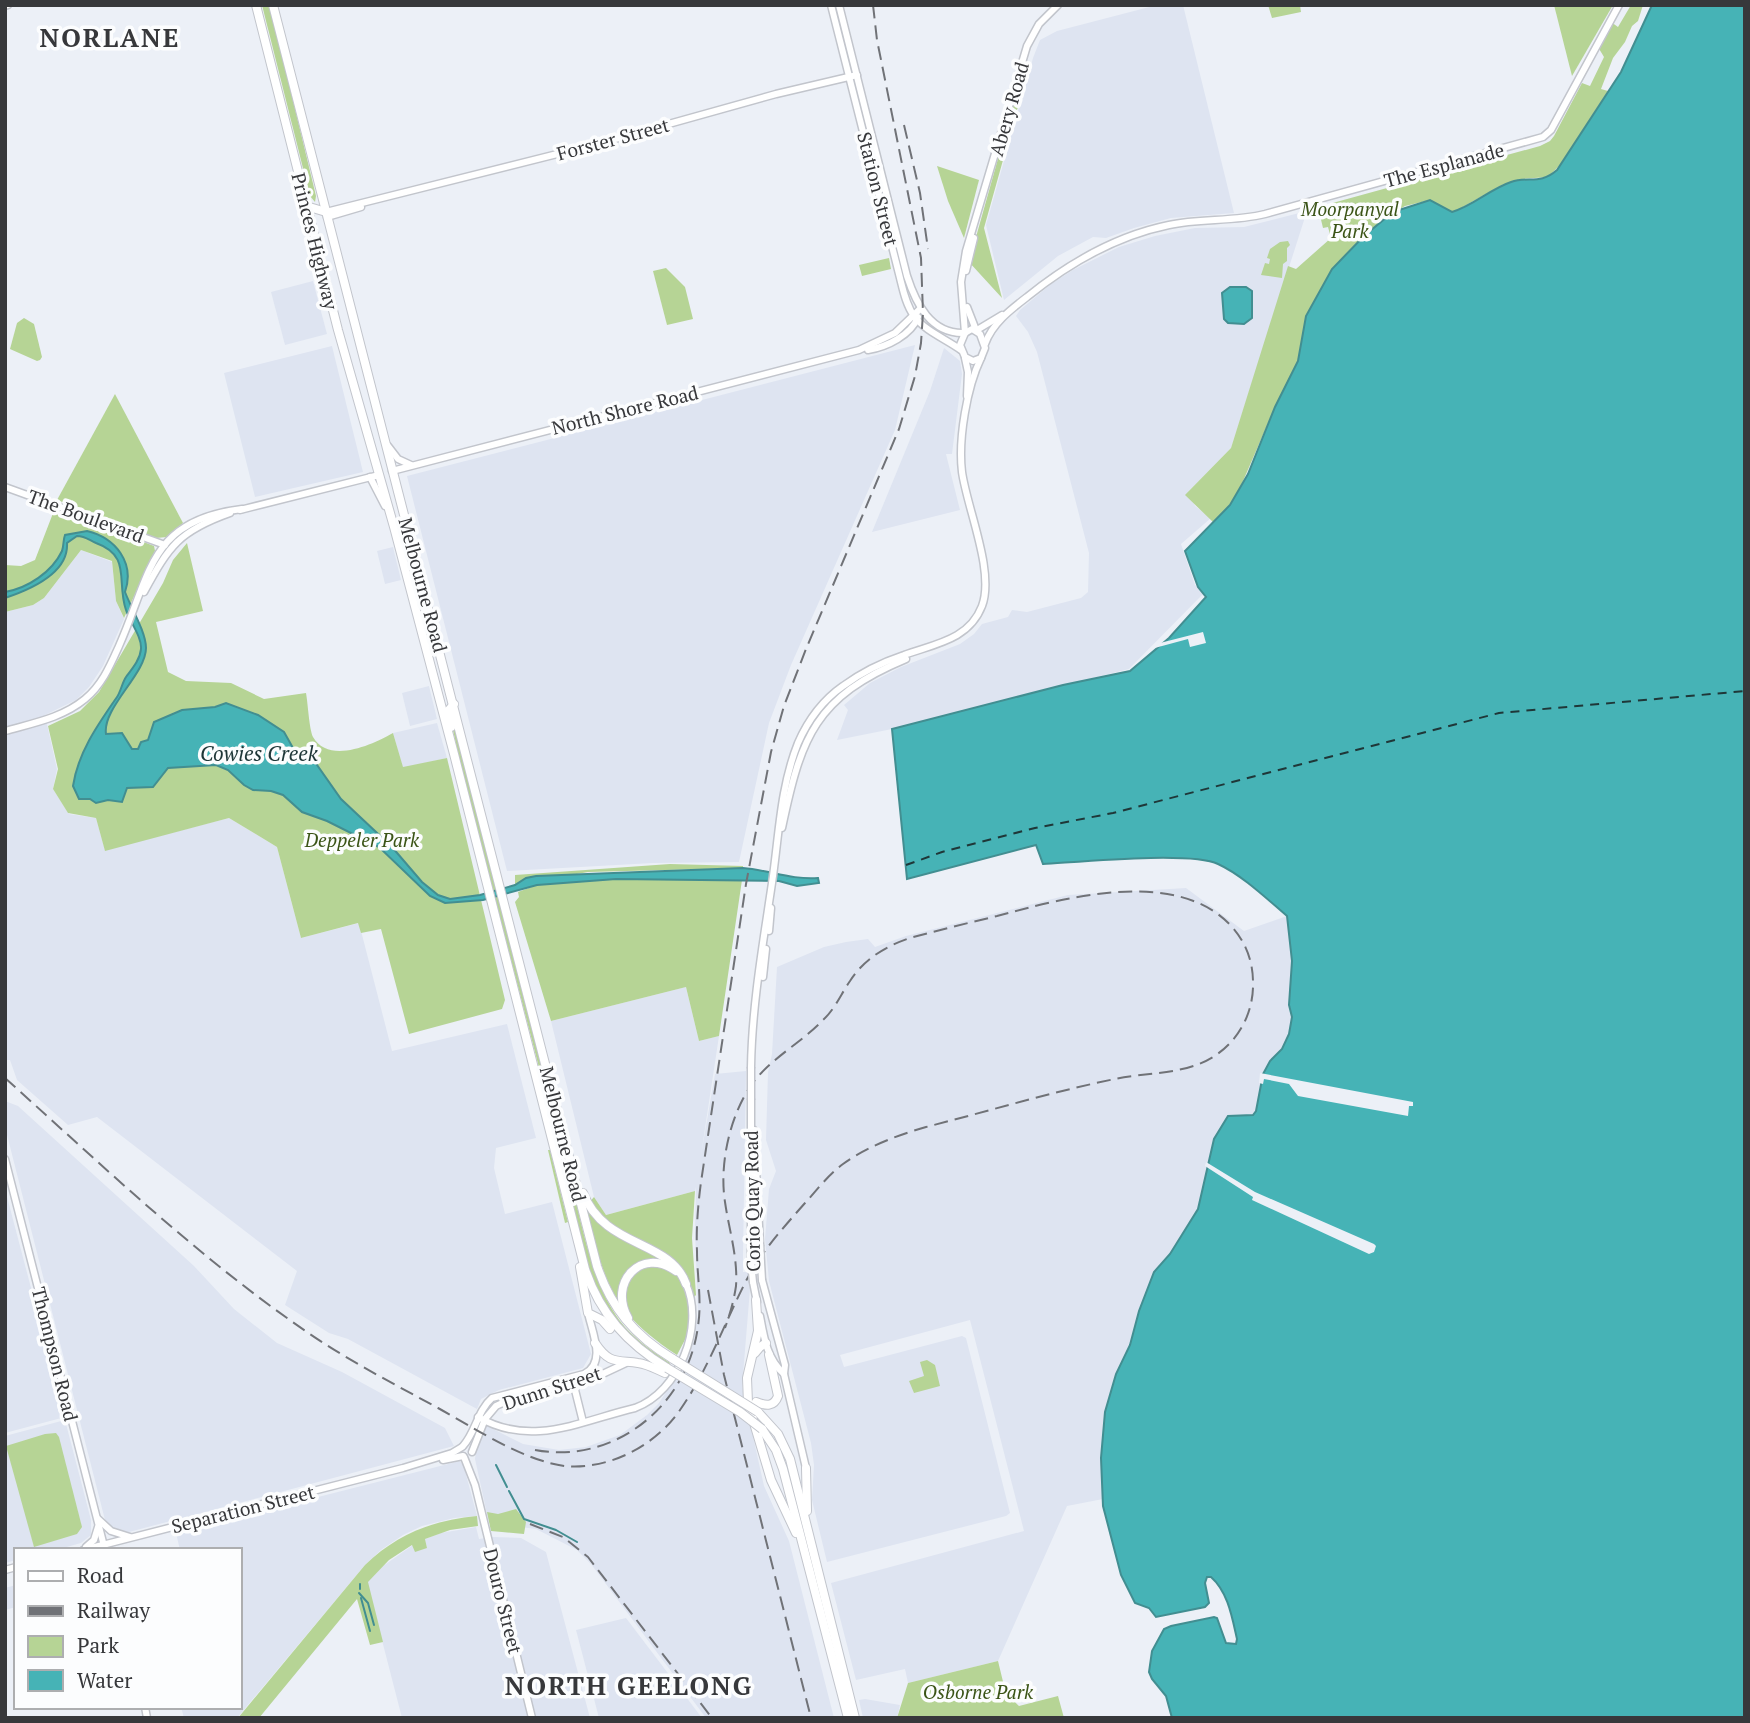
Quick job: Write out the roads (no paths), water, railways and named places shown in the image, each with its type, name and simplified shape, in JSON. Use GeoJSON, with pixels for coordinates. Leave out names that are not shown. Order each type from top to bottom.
{"type":"FeatureCollection","features":[{"type":"Feature","properties":{"kind":"highway","name":"Princes Highway"},"geometry":{"type":"LineString","coordinates":[[256,5],[392,471]]}},
{"type":"Feature","properties":{"kind":"highway","name":"Princes Highway"},"geometry":{"type":"LineString","coordinates":[[274,5],[322,195],[313,230],[375,476]]}},
{"type":"Feature","properties":{"kind":"highway","name":"The Boulevard"},"geometry":{"type":"LineString","coordinates":[[375,476],[392,471]]}},
{"type":"Feature","properties":{"kind":"highway","name":"Melbourne Road"},"geometry":{"type":"LineString","coordinates":[[392,471],[597,1266],[605,1288],[620,1314],[641,1337],[716,1385],[757,1407]]}},
{"type":"Feature","properties":{"kind":"highway","name":"Melbourne Road"},"geometry":{"type":"LineString","coordinates":[[375,476],[392,520],[588,1278],[606,1315],[625,1337],[666,1370]]}},
{"type":"Feature","properties":{"kind":"highway"},"geometry":{"type":"LineString","coordinates":[[454,704],[448,713],[454,754]]}},
{"type":"Feature","properties":{"kind":"highway"},"geometry":{"type":"LineString","coordinates":[[552,1140],[564,1137]]}},
{"type":"Feature","properties":{"kind":"highway"},"geometry":{"type":"LineString","coordinates":[[570,1161],[586,1200],[599,1219],[618,1234],[670,1260],[681,1272],[686,1284]]}},
{"type":"Feature","properties":{"kind":"highway"},"geometry":{"type":"LineString","coordinates":[[577,1240],[588,1313],[602,1320],[632,1350],[658,1362]]}},
{"type":"Feature","properties":{"kind":"highway"},"geometry":{"type":"LineString","coordinates":[[641,1337],[621,1303],[622,1288],[628,1276],[640,1266],[660,1263],[675,1270],[686,1284]]}},
{"type":"Feature","properties":{"kind":"highway"},"geometry":{"type":"LineString","coordinates":[[756,1300],[758,1331],[747,1384],[751,1414],[775,1490],[815,1574],[855,1718]]}},
{"type":"Feature","properties":{"kind":"highway"},"geometry":{"type":"LineString","coordinates":[[595,1343],[610,1359],[666,1370],[701,1388],[762,1429],[779,1458],[806,1559]]}},
{"type":"Feature","properties":{"kind":"highway"},"geometry":{"type":"LineString","coordinates":[[754,1356],[766,1343]]}},
{"type":"Feature","properties":{"kind":"highway"},"geometry":{"type":"LineString","coordinates":[[769,1355],[778,1396],[770,1405],[757,1407],[787,1450],[808,1527]]}},
{"type":"Feature","properties":{"kind":"highway"},"geometry":{"type":"LineString","coordinates":[[806,1468],[808,1527],[815,1574],[848,1718]]}},
{"type":"Feature","properties":{"kind":"main road","name":"Station Street"},"geometry":{"type":"LineString","coordinates":[[831,5],[907,276],[920,309]]}},
{"type":"Feature","properties":{"kind":"main road","name":"Station Street"},"geometry":{"type":"LineString","coordinates":[[839,5],[900,278],[916,317]]}},
{"type":"Feature","properties":{"kind":"main road","name":"Abery Road"},"geometry":{"type":"LineString","coordinates":[[977,330],[968,312],[964,289],[977,222],[1027,46],[1039,24],[1058,5]]}},
{"type":"Feature","properties":{"kind":"main road","name":"The Esplanade"},"geometry":{"type":"LineString","coordinates":[[985,344],[991,330],[1010,311],[1064,269],[1102,248],[1136,234],[1185,222],[1240,219],[1265,214],[1543,137],[1551,130],[1619,5]]}},
{"type":"Feature","properties":{"kind":"main road","name":"Forster Street"},"geometry":{"type":"LineString","coordinates":[[317,212],[369,203],[853,76]]}},
{"type":"Feature","properties":{"kind":"main road","name":"Abery Road"},"geometry":{"type":"LineString","coordinates":[[964,333],[961,276],[977,222]]}},
{"type":"Feature","properties":{"kind":"main road"},"geometry":{"type":"LineString","coordinates":[[962,353],[960,343],[964,333],[977,330],[985,344],[985,351],[981,358],[972,361],[916,317],[920,309],[946,330],[964,333]]}},
{"type":"Feature","properties":{"kind":"main road","name":"The Esplanade"},"geometry":{"type":"LineString","coordinates":[[977,330],[1010,311]]}},
{"type":"Feature","properties":{"kind":"main road","name":"North Shore Road"},"geometry":{"type":"LineString","coordinates":[[392,471],[859,350],[880,348],[913,327],[916,317]]}},
{"type":"Feature","properties":{"kind":"main road","name":"Corio Quay Road"},"geometry":{"type":"LineString","coordinates":[[962,353],[968,372],[967,408]]}},
{"type":"Feature","properties":{"kind":"main road","name":"Corio Quay Road"},"geometry":{"type":"LineString","coordinates":[[784,1374],[774,1365],[769,1355],[756,1300],[751,1262],[752,1024],[765,948],[782,800],[800,739],[824,707],[849,689],[906,658],[952,642],[973,627],[985,608],[989,592],[987,569],[962,470],[962,437],[975,373],[981,358]]}},
{"type":"Feature","properties":{"kind":"main road"},"geometry":{"type":"LineString","coordinates":[[383,440],[397,458],[413,466]]}},
{"type":"Feature","properties":{"kind":"main road","name":"The Boulevard"},"geometry":{"type":"LineString","coordinates":[[5,487],[163,544],[194,520],[375,476]]}},
{"type":"Feature","properties":{"kind":"main road","name":"The Boulevard"},"geometry":{"type":"LineString","coordinates":[[170,548],[197,527],[242,509]]}},
{"type":"Feature","properties":{"kind":"main road"},"geometry":{"type":"LineString","coordinates":[[5,731],[54,717],[85,699],[108,672],[135,610],[170,548],[163,544],[149,568],[135,610]]}},
{"type":"Feature","properties":{"kind":"main road","name":"Corio Quay Road"},"geometry":{"type":"LineString","coordinates":[[751,1100],[756,1145],[762,1280],[785,1364],[784,1374],[806,1468]]}},
{"type":"Feature","properties":{"kind":"main road","name":"Thompson Road"},"geometry":{"type":"LineString","coordinates":[[5,1159],[104,1547]]}},
{"type":"Feature","properties":{"kind":"main road"},"geometry":{"type":"LineString","coordinates":[[481,1419],[510,1430],[540,1433],[640,1407],[650,1401],[664,1387],[685,1355],[690,1341],[692,1308],[686,1284]]}},
{"type":"Feature","properties":{"kind":"main road"},"geometry":{"type":"LineString","coordinates":[[588,1313],[595,1343]]}},
{"type":"Feature","properties":{"kind":"main road"},"geometry":{"type":"LineString","coordinates":[[766,1343],[778,1340]]}},
{"type":"Feature","properties":{"kind":"main road","name":"Dunn Street"},"geometry":{"type":"LineString","coordinates":[[481,1419],[496,1406],[509,1400],[572,1380],[592,1369],[596,1360],[595,1343]]}},
{"type":"Feature","properties":{"kind":"main road","name":"Dunn Street"},"geometry":{"type":"LineString","coordinates":[[481,1419],[491,1399],[505,1393],[596,1377],[626,1363]]}},
{"type":"Feature","properties":{"kind":"main road"},"geometry":{"type":"LineString","coordinates":[[572,1380],[583,1422]]}},
{"type":"Feature","properties":{"kind":"main road"},"geometry":{"type":"LineString","coordinates":[[491,1399],[496,1406]]}},
{"type":"Feature","properties":{"kind":"main road"},"geometry":{"type":"LineString","coordinates":[[462,1447],[481,1419]]}},
{"type":"Feature","properties":{"kind":"main road"},"geometry":{"type":"LineString","coordinates":[[472,1452],[481,1419]]}},
{"type":"Feature","properties":{"kind":"main road"},"geometry":{"type":"LineString","coordinates":[[462,1447],[468,1446],[472,1452]]}},
{"type":"Feature","properties":{"kind":"main road","name":"Douro Street"},"geometry":{"type":"LineString","coordinates":[[462,1447],[460,1452],[475,1485]]}},
{"type":"Feature","properties":{"kind":"main road","name":"Separation Street"},"geometry":{"type":"LineString","coordinates":[[104,1547],[403,1468],[452,1453],[462,1447]]}},
{"type":"Feature","properties":{"kind":"main road","name":"Douro Street"},"geometry":{"type":"LineString","coordinates":[[472,1452],[475,1485],[532,1718]]}},
{"type":"Feature","properties":{"kind":"main road","name":"Separation Street"},"geometry":{"type":"LineString","coordinates":[[403,1468],[472,1452]]}},
{"type":"Feature","properties":{"kind":"main road"},"geometry":{"type":"LineString","coordinates":[[85,1548],[94,1540],[98,1520],[112,1532],[131,1538]]}},
{"type":"Feature","properties":{"kind":"water"},"geometry":{"type":"Polygon","coordinates":[[[1652,5],[1745,5],[1745,1718],[1172,1718],[1166,1696],[1149,1672],[1152,1651],[1164,1629],[1214,1617],[1217,1618],[1226,1643],[1236,1644],[1237,1639],[1225,1597],[1211,1577],[1207,1577],[1205,1583],[1209,1603],[1205,1607],[1156,1617],[1149,1608],[1135,1603],[1121,1575],[1103,1506],[1101,1458],[1105,1412],[1116,1374],[1130,1345],[1154,1272],[1170,1254],[1198,1209],[1214,1139],[1228,1116],[1253,1115],[1256,1111],[1263,1074],[1270,1061],[1282,1049],[1289,1034],[1292,1017],[1289,1005],[1292,961],[1287,916],[1236,874],[1218,864],[1184,858],[1134,858],[1043,864],[1036,845],[907,879],[892,729],[1063,685],[1130,671],[1169,638],[1206,597],[1198,587],[1185,551],[1230,505],[1248,474],[1275,407],[1298,361],[1306,316],[1332,269],[1364,236],[1393,212],[1430,200],[1452,212],[1503,185],[1551,175],[1557,170],[1621,72],[1652,5]]]}},
{"type":"Feature","properties":{"kind":"water"},"geometry":{"type":"Polygon","coordinates":[[[1230,287],[1246,287],[1252,291],[1252,318],[1244,324],[1228,323],[1224,319],[1222,293],[1230,287]]]}},
{"type":"Feature","properties":{"kind":"water","name":"Cowies Creek"},"geometry":{"type":"Polygon","coordinates":[[[87,531],[107,539],[121,553],[127,571],[125,592],[145,642],[144,658],[139,669],[117,702],[107,724],[106,734],[122,733],[132,749],[138,749],[141,742],[148,740],[154,722],[182,710],[215,707],[226,703],[258,715],[284,732],[293,748],[310,755],[341,799],[392,847],[422,882],[438,895],[450,899],[480,895],[536,876],[743,868],[799,878],[818,878],[819,883],[797,886],[779,881],[616,879],[537,885],[483,900],[445,903],[430,896],[379,847],[327,821],[302,812],[283,795],[253,790],[228,770],[216,765],[168,768],[153,787],[127,788],[122,802],[108,800],[96,803],[90,799],[79,799],[73,786],[79,761],[137,661],[141,649],[123,599],[119,562],[107,548],[77,536],[67,543],[62,563],[46,579],[5,598],[5,592],[31,583],[46,572],[58,559],[65,535],[87,531]]]}},
{"type":"Feature","properties":{"kind":"waterway"},"geometry":{"type":"LineString","coordinates":[[496,1465],[507,1487]]}},
{"type":"Feature","properties":{"kind":"waterway"},"geometry":{"type":"LineString","coordinates":[[509,1491],[524,1519],[556,1530],[577,1542]]}},
{"type":"Feature","properties":{"kind":"waterway"},"geometry":{"type":"LineString","coordinates":[[360,1584],[360,1589]]}},
{"type":"Feature","properties":{"kind":"waterway"},"geometry":{"type":"LineString","coordinates":[[359,1593],[368,1603],[374,1625]]}},
{"type":"Feature","properties":{"kind":"waterway"},"geometry":{"type":"LineString","coordinates":[[361,1598],[370,1631]]}},
{"type":"Feature","properties":{"kind":"railway"},"geometry":{"type":"LineString","coordinates":[[535,1450],[565,1452],[593,1448],[619,1438],[643,1423],[663,1404],[680,1381],[691,1355],[698,1326],[697,1234],[701,1182],[746,884],[771,752],[784,706],[806,649],[899,429],[915,376],[921,343],[921,258],[877,40],[873,5]]}},
{"type":"Feature","properties":{"kind":"railway"},"geometry":{"type":"LineString","coordinates":[[904,125],[920,193],[928,249]]}},
{"type":"Feature","properties":{"kind":"railway"},"geometry":{"type":"LineString","coordinates":[[5,1078],[190,1242],[307,1332],[355,1362],[516,1451],[549,1463],[582,1466],[614,1460],[630,1453],[670,1423],[699,1379],[715,1347],[723,1330],[730,1314],[746,1281],[759,1260],[823,1183],[852,1158],[883,1142],[926,1127],[1091,1084],[1190,1067],[1222,1050],[1243,1025],[1253,993],[1250,960],[1238,934],[1210,909],[1183,897],[1152,892],[1120,892],[1055,902],[921,935],[876,954],[856,973],[827,1016],[777,1058],[752,1084],[738,1110],[728,1140],[724,1172],[725,1202],[736,1275],[734,1296],[730,1312],[729,1318],[725,1328]]}},
{"type":"Feature","properties":{"kind":"railway"},"geometry":{"type":"LineString","coordinates":[[708,1290],[724,1375],[811,1718]]}},
{"type":"Feature","properties":{"kind":"railway"},"geometry":{"type":"LineString","coordinates":[[530,1524],[563,1537],[588,1557],[712,1718]]}},
{"type":"Feature","properties":{"kind":"district","name":"NORLANE"},"geometry":{"type":"Point","coordinates":[110,38]}},
{"type":"Feature","properties":{"kind":"district","name":"NORTH GEELONG"},"geometry":{"type":"Point","coordinates":[629,1686]}},
{"type":"Feature","properties":{"kind":"park label","name":"Moorpanyal Park"},"geometry":{"type":"Point","coordinates":[1350,220]}},
{"type":"Feature","properties":{"kind":"park label","name":"Deppeler Park"},"geometry":{"type":"Point","coordinates":[362,840]}},
{"type":"Feature","properties":{"kind":"park label","name":"Osborne Park"},"geometry":{"type":"Point","coordinates":[978,1692]}}]}
